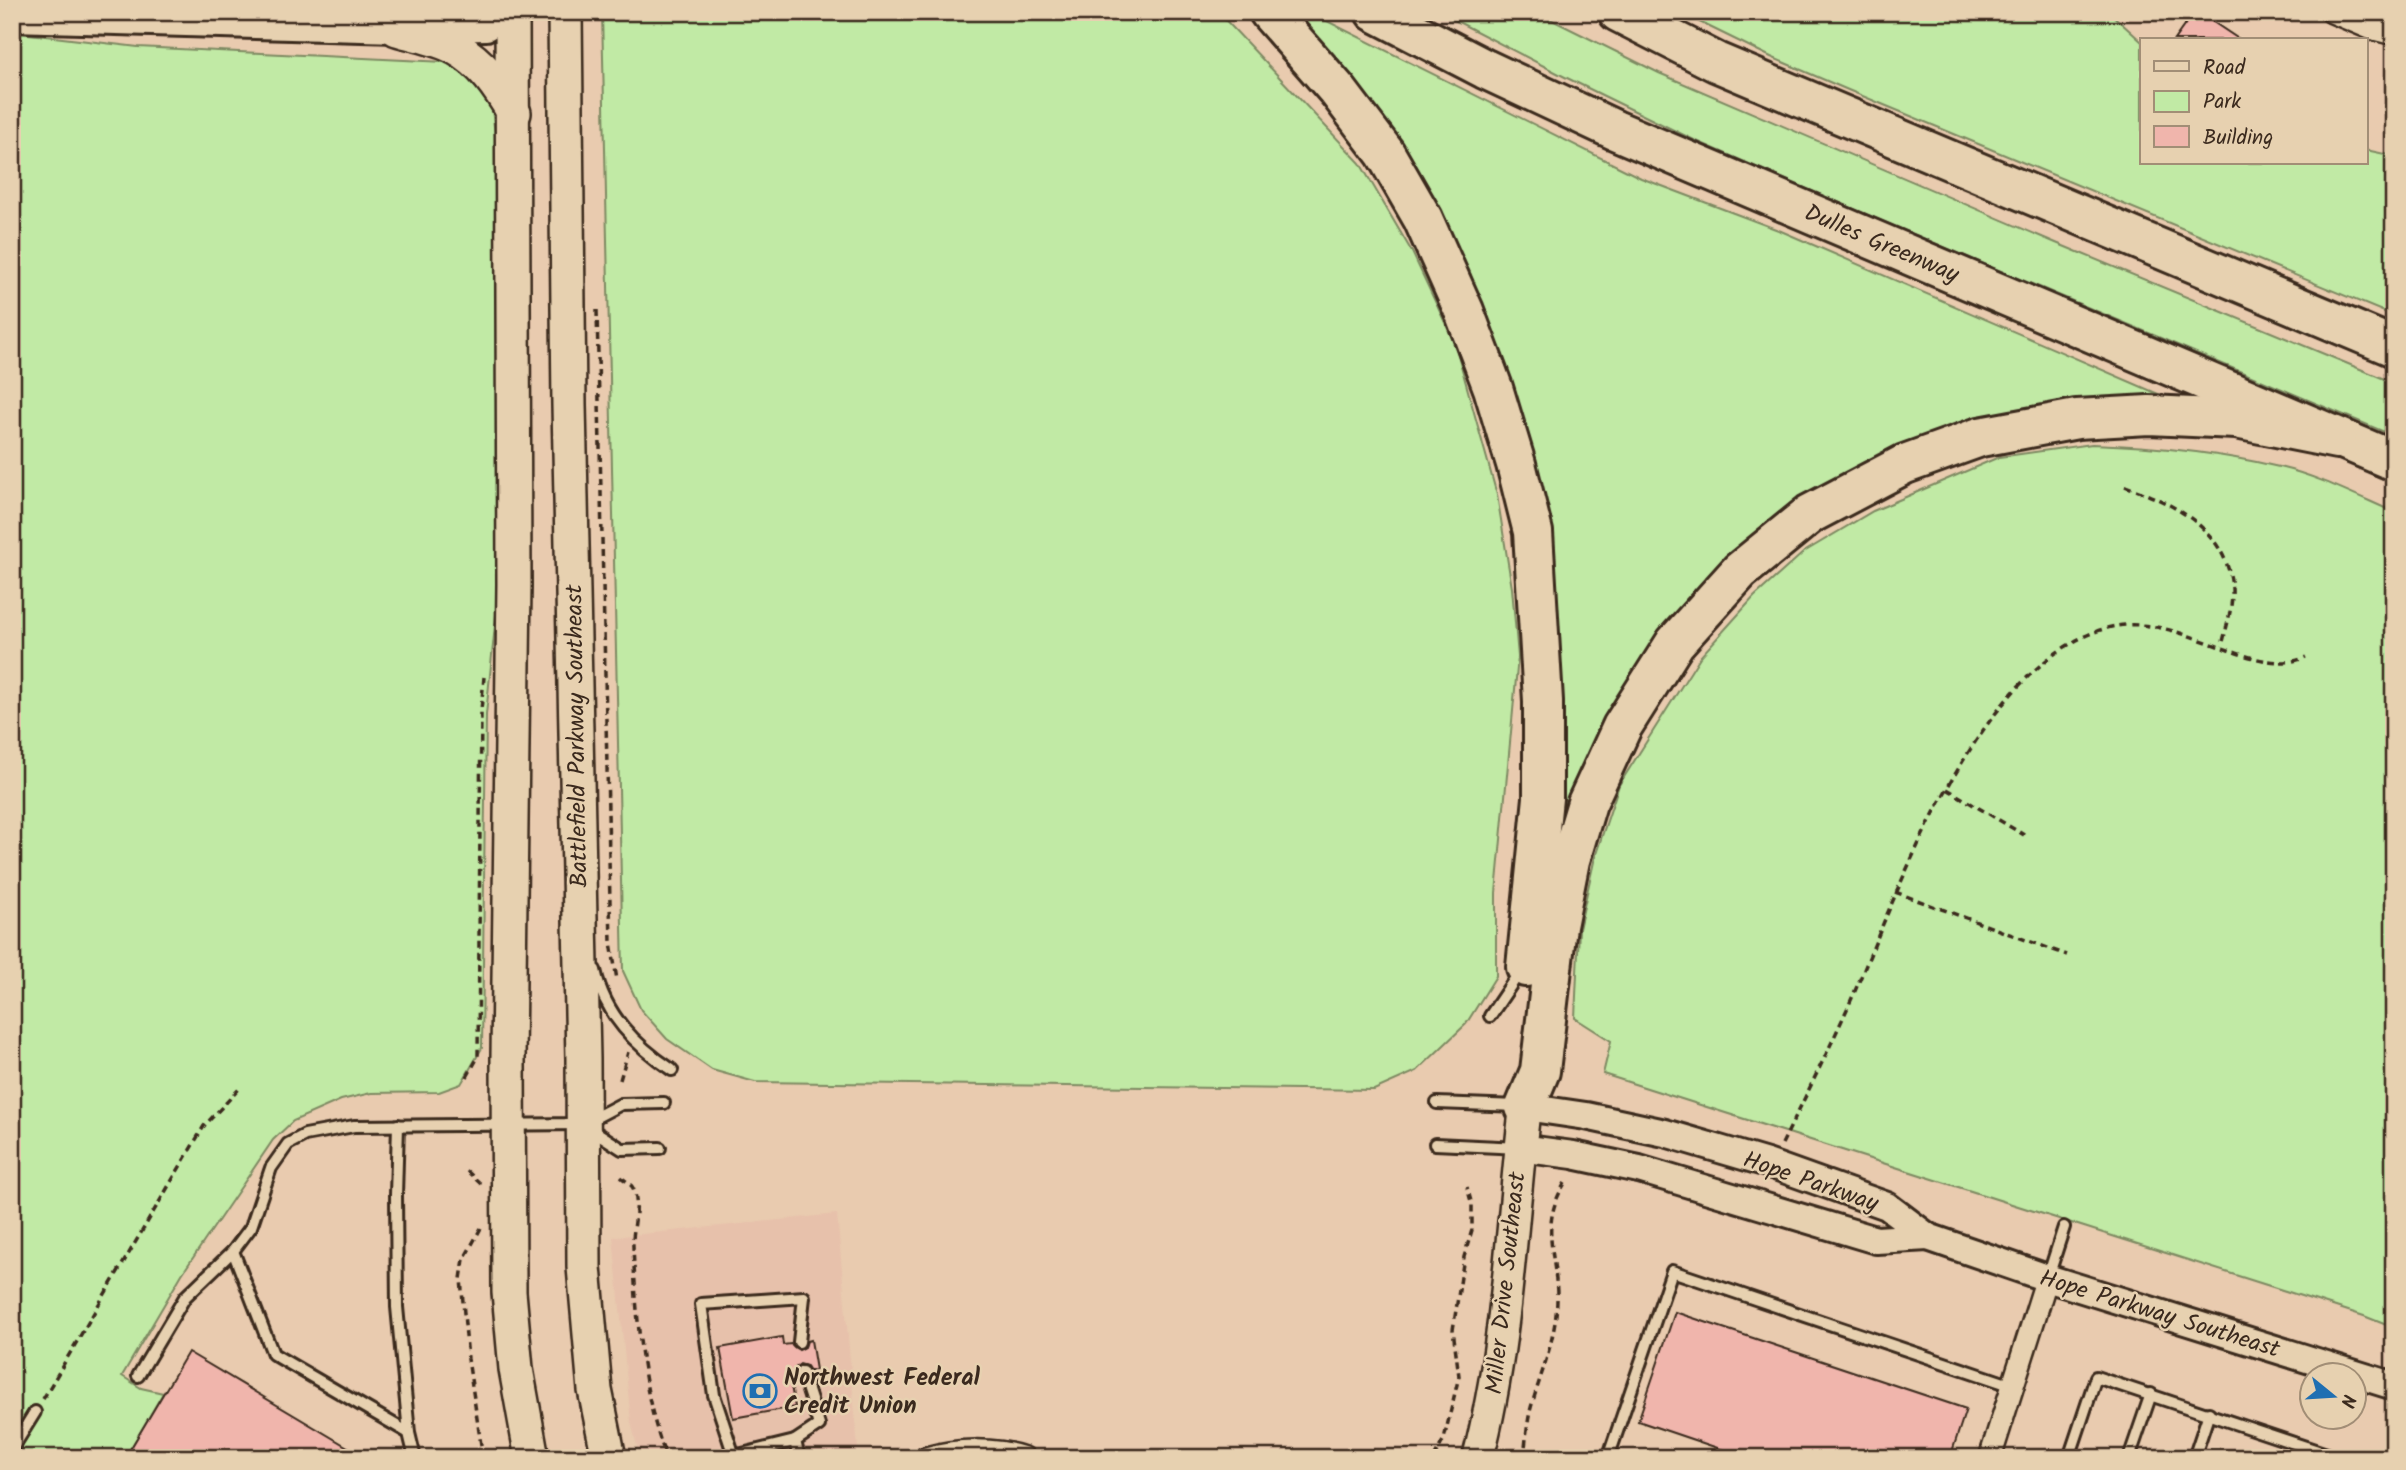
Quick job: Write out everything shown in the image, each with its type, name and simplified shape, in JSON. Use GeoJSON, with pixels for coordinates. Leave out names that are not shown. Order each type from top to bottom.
{"type":"FeatureCollection","features":[{"type":"Feature","properties":{"kind":"highway"},"geometry":{"type":"LineString","coordinates":[[1269,12],[1338,91],[1385,153],[1423,219],[1464,311],[1493,388],[1533,532],[1543,701],[1543,798],[1516,1070],[1525,1107]]}},
{"type":"Feature","properties":{"kind":"highway","name":"Dulles Greenway"},"geometry":{"type":"LineString","coordinates":[[1375,12],[1485,69],[1615,130],[2394,461]]}},
{"type":"Feature","properties":{"kind":"highway"},"geometry":{"type":"LineString","coordinates":[[1618,12],[1716,62],[2394,348]]}},
{"type":"Feature","properties":{"kind":"highway"},"geometry":{"type":"LineString","coordinates":[[1525,1107],[1540,1071],[1557,926],[1570,860],[1587,803],[1622,727],[1675,643],[1750,563],[1810,514],[1905,464],[1980,437],[2077,419],[2149,415],[2236,419],[2337,439]]}},
{"type":"Feature","properties":{"kind":"main road"},"geometry":{"type":"LineString","coordinates":[[511,12],[514,113],[514,584],[508,1123],[509,1292],[516,1369],[532,1458]]}},
{"type":"Feature","properties":{"kind":"main road","name":"Battlefield Parkway Southeast"},"geometry":{"type":"LineString","coordinates":[[565,12],[584,1267],[595,1390],[610,1458]]}},
{"type":"Feature","properties":{"kind":"main road"},"geometry":{"type":"LineString","coordinates":[[397,29],[454,46],[479,64],[497,84],[514,113]]}},
{"type":"Feature","properties":{"kind":"main road","name":"Miller Drive Southeast"},"geometry":{"type":"LineString","coordinates":[[1478,1458],[1492,1402],[1502,1340],[1525,1107]]}},
{"type":"Feature","properties":{"kind":"street"},"geometry":{"type":"LineString","coordinates":[[12,18],[397,29],[486,27],[511,12]]}},
{"type":"Feature","properties":{"kind":"street"},"geometry":{"type":"LineString","coordinates":[[2332,12],[2370,28],[2394,34]]}},
{"type":"Feature","properties":{"kind":"street","name":"Hope Parkway"},"geometry":{"type":"LineString","coordinates":[[1525,1107],[1586,1116],[1665,1133],[1772,1164],[1887,1206],[1928,1237]]}},
{"type":"Feature","properties":{"kind":"street","name":"Hope Parkway"},"geometry":{"type":"LineString","coordinates":[[1520,1148],[1573,1155],[1639,1169],[1876,1240],[1928,1237]]}},
{"type":"Feature","properties":{"kind":"street","name":"Hope Parkway Southeast"},"geometry":{"type":"LineString","coordinates":[[1928,1237],[2047,1278],[2394,1386]]}},
{"type":"Feature","properties":{"kind":"street"},"geometry":{"type":"LineString","coordinates":[[1990,1458],[2047,1278]]}},
{"type":"Feature","properties":{"kind":"street"},"geometry":{"type":"LineString","coordinates":[[926,1458],[967,1452],[1007,1452],[1024,1458]]}},
{"type":"Feature","properties":{"kind":"lane"},"geometry":{"type":"LineString","coordinates":[[580,884],[598,981],[606,1002],[630,1037],[672,1070]]}},
{"type":"Feature","properties":{"kind":"lane"},"geometry":{"type":"LineString","coordinates":[[1490,1016],[1517,977],[1528,951]]}},
{"type":"Feature","properties":{"kind":"lane","name":"Hope Parkway"},"geometry":{"type":"LineString","coordinates":[[1437,1102],[1525,1107]]}},
{"type":"Feature","properties":{"kind":"lane"},"geometry":{"type":"LineString","coordinates":[[138,1376],[185,1297],[233,1251],[251,1227],[271,1168],[288,1144],[305,1135],[354,1126],[583,1124],[621,1104],[664,1103]]}},
{"type":"Feature","properties":{"kind":"lane"},"geometry":{"type":"LineString","coordinates":[[583,1124],[622,1149],[660,1148]]}},
{"type":"Feature","properties":{"kind":"lane"},"geometry":{"type":"LineString","coordinates":[[398,1125],[397,1307],[409,1433],[415,1458]]}},
{"type":"Feature","properties":{"kind":"lane","name":"Hope Parkway"},"geometry":{"type":"LineString","coordinates":[[1435,1144],[1520,1148]]}},
{"type":"Feature","properties":{"kind":"lane"},"geometry":{"type":"LineString","coordinates":[[2047,1278],[2064,1227]]}},
{"type":"Feature","properties":{"kind":"lane"},"geometry":{"type":"LineString","coordinates":[[233,1251],[273,1354],[409,1433]]}},
{"type":"Feature","properties":{"kind":"lane"},"geometry":{"type":"LineString","coordinates":[[1608,1458],[1672,1271],[2013,1386]]}},
{"type":"Feature","properties":{"kind":"lane"},"geometry":{"type":"LineString","coordinates":[[799,1342],[804,1297],[701,1304],[714,1395],[734,1456],[795,1441],[819,1425],[802,1372]]}},
{"type":"Feature","properties":{"kind":"lane"},"geometry":{"type":"LineString","coordinates":[[2069,1458],[2096,1377],[2339,1458]]}},
{"type":"Feature","properties":{"kind":"lane"},"geometry":{"type":"LineString","coordinates":[[2129,1458],[2151,1394]]}},
{"type":"Feature","properties":{"kind":"lane"},"geometry":{"type":"LineString","coordinates":[[12,1449],[35,1412]]}},
{"type":"Feature","properties":{"kind":"lane"},"geometry":{"type":"LineString","coordinates":[[2194,1458],[2209,1413]]}},
{"type":"Feature","properties":{"kind":"lane"},"geometry":{"type":"LineString","coordinates":[[795,1441],[799,1458]]}},
{"type":"Feature","properties":{"kind":"path"},"geometry":{"type":"LineString","coordinates":[[597,303],[611,942],[616,979],[620,988]]}},
{"type":"Feature","properties":{"kind":"path"},"geometry":{"type":"LineString","coordinates":[[2125,486],[2175,507],[2205,530],[2218,547],[2226,562],[2232,590],[2222,646]]}},
{"type":"Feature","properties":{"kind":"path"},"geometry":{"type":"LineString","coordinates":[[1772,1164],[1854,993],[1895,892],[1947,789],[2003,704],[2046,660],[2088,635],[2108,628],[2150,625],[2176,630],[2274,662],[2294,662],[2306,657]]}},
{"type":"Feature","properties":{"kind":"path"},"geometry":{"type":"LineString","coordinates":[[1947,789],[2024,835]]}},
{"type":"Feature","properties":{"kind":"path"},"geometry":{"type":"LineString","coordinates":[[1895,892],[2067,956]]}},
{"type":"Feature","properties":{"kind":"path"},"geometry":{"type":"LineString","coordinates":[[35,1412],[204,1126],[240,1088]]}},
{"type":"Feature","properties":{"kind":"path"},"geometry":{"type":"LineString","coordinates":[[467,1171],[481,1183],[485,1191]]}},
{"type":"Feature","properties":{"kind":"path"},"geometry":{"type":"LineString","coordinates":[[621,1177],[632,1187],[636,1208],[633,1243],[645,1365],[656,1433],[667,1458]]}},
{"type":"Feature","properties":{"kind":"path"},"geometry":{"type":"LineString","coordinates":[[1524,1458],[1531,1405],[1548,1358],[1555,1321],[1557,1294],[1551,1251],[1551,1220],[1555,1200],[1565,1183]]}},
{"type":"Feature","properties":{"kind":"path"},"geometry":{"type":"LineString","coordinates":[[1434,1458],[1444,1439],[1460,1376],[1453,1330],[1464,1256],[1472,1230],[1472,1205],[1467,1186]]}},
{"type":"Feature","properties":{"kind":"path"},"geometry":{"type":"LineString","coordinates":[[483,1458],[468,1359],[461,1279],[464,1259],[484,1219]]}},
{"type":"Feature","properties":{"kind":"shaded area"},"geometry":{"type":"Polygon","coordinates":[[[837,1214],[858,1449],[831,1458],[640,1458],[631,1422],[613,1237],[837,1214]]]}},
{"type":"Feature","properties":{"kind":"green space"},"geometry":{"type":"Polygon","coordinates":[[[602,12],[1218,12],[1360,163],[1412,252],[1455,344],[1497,495],[1512,588],[1518,657],[1496,893],[1496,976],[1466,1024],[1417,1071],[1374,1090],[755,1082],[712,1070],[667,1039],[641,1010],[623,971],[602,12]]]}},
{"type":"Feature","properties":{"kind":"green space"},"geometry":{"type":"Polygon","coordinates":[[[1294,12],[1309,12],[1641,178],[1781,231],[2186,406],[2078,405],[1746,547],[1555,841],[1516,408],[1469,270],[1379,124],[1294,12]]]}},
{"type":"Feature","properties":{"kind":"green space"},"geometry":{"type":"Polygon","coordinates":[[[1439,12],[1536,12],[1659,73],[2056,243],[2394,383],[2394,436],[1694,140],[1439,12]]]}},
{"type":"Feature","properties":{"kind":"green space"},"geometry":{"type":"Polygon","coordinates":[[[1679,12],[2109,12],[2140,40],[2140,164],[2368,164],[2368,150],[2394,156],[2394,316],[1848,90],[1771,57],[1679,12]]]}},
{"type":"Feature","properties":{"kind":"green space"},"geometry":{"type":"Polygon","coordinates":[[[12,32],[138,47],[445,62],[463,69],[481,88],[492,108],[500,182],[501,565],[486,715],[482,1048],[461,1084],[439,1092],[371,1093],[341,1100],[293,1121],[273,1140],[182,1274],[122,1376],[141,1388],[163,1393],[125,1458],[12,1458],[12,32]]]}},
{"type":"Feature","properties":{"kind":"green space"},"geometry":{"type":"Polygon","coordinates":[[[2092,444],[2186,451],[2279,467],[2323,481],[2394,512],[2394,1328],[2364,1316],[1603,1074],[1611,1041],[1575,1018],[1579,929],[1595,857],[1619,785],[1700,657],[1754,597],[1804,552],[1873,511],[1999,457],[2092,444]]]}},
{"type":"Feature","properties":{"kind":"building"},"geometry":{"type":"Polygon","coordinates":[[[2194,12],[2198,12],[2237,38],[2175,38],[2194,12]]]}},
{"type":"Feature","properties":{"kind":"building"},"geometry":{"type":"Polygon","coordinates":[[[1675,1312],[1966,1409],[1950,1458],[1747,1458],[1638,1421],[1675,1312]]]}},
{"type":"Feature","properties":{"kind":"building","name":"Northwest Federal Credit Union"},"geometry":{"type":"Polygon","coordinates":[[[782,1337],[783,1345],[791,1344],[799,1350],[811,1340],[816,1370],[810,1371],[807,1366],[800,1364],[794,1374],[789,1375],[795,1407],[733,1418],[720,1348],[782,1337]]]}},
{"type":"Feature","properties":{"kind":"building"},"geometry":{"type":"Polygon","coordinates":[[[188,1352],[366,1458],[125,1458],[188,1352]]]}},
{"type":"Feature","properties":{"kind":"place","name":"Northwest Federal Credit Union"},"geometry":{"type":"Point","coordinates":[760,1391]}}]}
